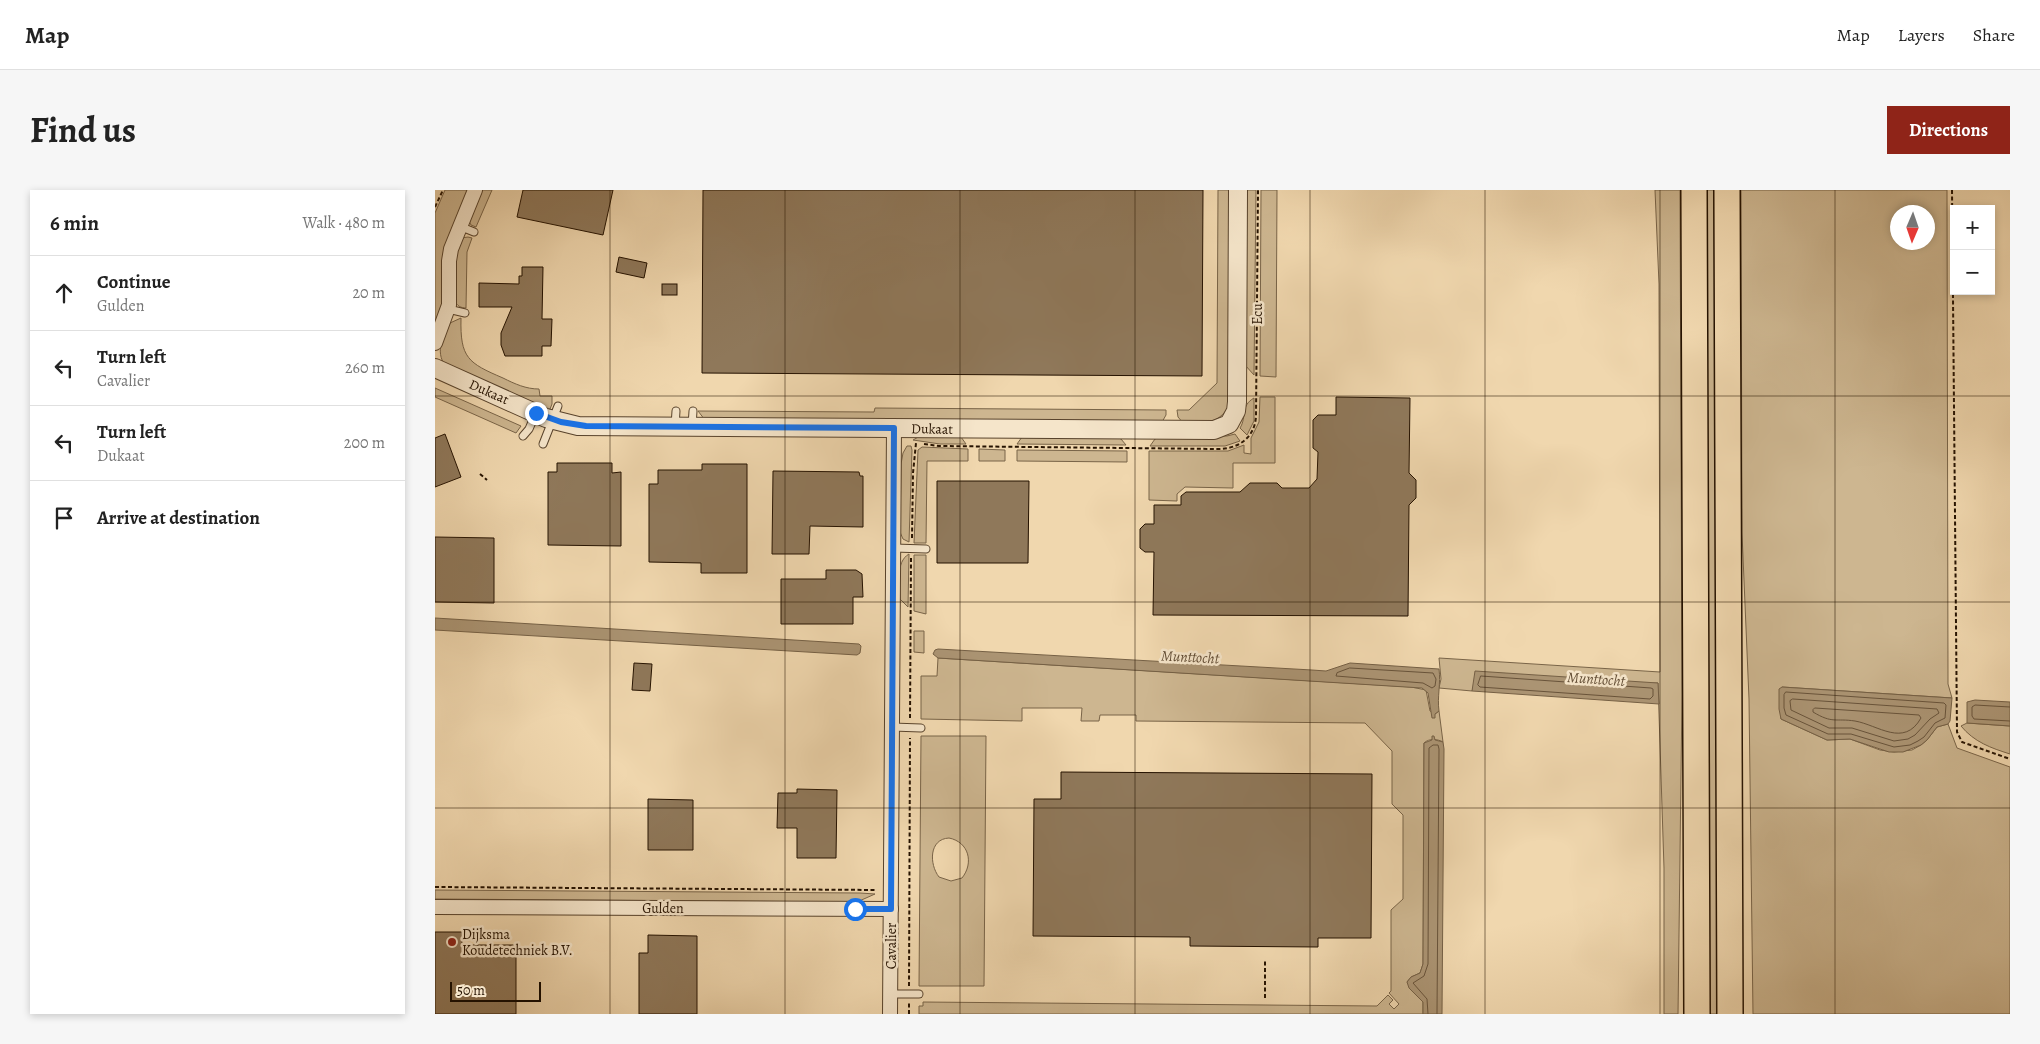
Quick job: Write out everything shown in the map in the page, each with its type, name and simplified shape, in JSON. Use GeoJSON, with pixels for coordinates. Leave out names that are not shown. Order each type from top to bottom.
{"type":"FeatureCollection","features":[{"type":"Feature","properties":{"kind":"highway"},"geometry":{"type":"LineString","coordinates":[[1694,190],[1697,1014]]}},
{"type":"Feature","properties":{"kind":"highway"},"geometry":{"type":"LineString","coordinates":[[1727,190],[1730,1014]]}},
{"type":"Feature","properties":{"kind":"street"},"geometry":{"type":"LineString","coordinates":[[435,343],[450,300],[449,261],[459,226],[475,190]]}},
{"type":"Feature","properties":{"kind":"street","name":"Ecu"},"geometry":{"type":"LineString","coordinates":[[1229,424],[1236,411],[1237,402],[1238,190]]}},
{"type":"Feature","properties":{"kind":"street","name":"Dukaat"},"geometry":{"type":"LineString","coordinates":[[435,368],[536,413],[555,413],[586,426],[684,419],[894,428],[1205,431],[1222,428],[1229,424]]}},
{"type":"Feature","properties":{"kind":"street","name":"Cavalier"},"geometry":{"type":"LineString","coordinates":[[890,1014],[894,428]]}},
{"type":"Feature","properties":{"kind":"street","name":"Gulden"},"geometry":{"type":"LineString","coordinates":[[435,907],[891,909]]}},
{"type":"Feature","properties":{"kind":"lane"},"geometry":{"type":"LineString","coordinates":[[459,226],[474,232]]}},
{"type":"Feature","properties":{"kind":"lane"},"geometry":{"type":"LineString","coordinates":[[448,309],[465,313]]}},
{"type":"Feature","properties":{"kind":"lane"},"geometry":{"type":"LineString","coordinates":[[523,436],[529,429],[536,413]]}},
{"type":"Feature","properties":{"kind":"lane"},"geometry":{"type":"LineString","coordinates":[[543,444],[555,413]]}},
{"type":"Feature","properties":{"kind":"lane"},"geometry":{"type":"LineString","coordinates":[[894,548],[926,549]]}},
{"type":"Feature","properties":{"kind":"lane"},"geometry":{"type":"LineString","coordinates":[[892,727],[921,728]]}},
{"type":"Feature","properties":{"kind":"lane"},"geometry":{"type":"LineString","coordinates":[[890,994],[919,994]]}},
{"type":"Feature","properties":{"kind":"path"},"geometry":{"type":"LineString","coordinates":[[435,207],[443,190]]}},
{"type":"Feature","properties":{"kind":"path","name":"Ecu"},"geometry":{"type":"LineString","coordinates":[[1249,436],[1256,424],[1257,416],[1258,190]]}},
{"type":"Feature","properties":{"kind":"path"},"geometry":{"type":"LineString","coordinates":[[1952,190],[1957,732],[1962,742],[2010,759]]}},
{"type":"Feature","properties":{"kind":"path","name":"Dukaat"},"geometry":{"type":"LineString","coordinates":[[916,443],[939,446],[1226,449],[1242,443],[1249,436]]}},
{"type":"Feature","properties":{"kind":"path"},"geometry":{"type":"LineString","coordinates":[[480,474],[487,480]]}},
{"type":"Feature","properties":{"kind":"path"},"geometry":{"type":"LineString","coordinates":[[435,887],[880,890]]}},
{"type":"Feature","properties":{"kind":"path"},"geometry":{"type":"LineString","coordinates":[[1265,960],[1265,998]]}},
{"type":"Feature","properties":{"kind":"shaded area"},"geometry":{"type":"Polygon","coordinates":[[[445,190],[469,190],[435,329],[435,213],[445,190]]]}},
{"type":"Feature","properties":{"kind":"shaded area"},"geometry":{"type":"Polygon","coordinates":[[[481,190],[492,190],[476,227],[471,225],[469,221],[481,190]]]}},
{"type":"Feature","properties":{"kind":"shaded area"},"geometry":{"type":"Polygon","coordinates":[[[1218,190],[1232,190],[1229,406],[1215,420],[1204,423],[1184,424],[1178,417],[1177,410],[1189,410],[1217,383],[1218,190]]]}},
{"type":"Feature","properties":{"kind":"shaded area"},"geometry":{"type":"Polygon","coordinates":[[[1245,190],[1256,190],[1254,375],[1245,365],[1245,190]]]}},
{"type":"Feature","properties":{"kind":"shaded area"},"geometry":{"type":"Polygon","coordinates":[[[1261,190],[1277,190],[1276,377],[1260,376],[1261,190]]]}},
{"type":"Feature","properties":{"kind":"shaded area"},"geometry":{"type":"Polygon","coordinates":[[[1655,190],[1680,190],[1682,695],[1678,1014],[1664,1014],[1664,868],[1658,683],[1473,688],[1472,691],[1439,688],[1441,679],[1439,658],[1660,672],[1659,284],[1655,190]]]}},
{"type":"Feature","properties":{"kind":"shaded area"},"geometry":{"type":"Polygon","coordinates":[[[1702,190],[1719,190],[1721,1014],[1705,1014],[1702,190]]]}},
{"type":"Feature","properties":{"kind":"shaded area"},"geometry":{"type":"Polygon","coordinates":[[[1741,190],[1947,190],[1948,684],[1952,698],[1782,687],[1781,719],[1827,740],[1850,739],[1880,750],[1894,752],[1912,750],[1927,740],[1937,727],[1948,724],[1957,748],[2010,767],[2010,1014],[1753,1014],[1749,699],[1742,533],[1741,190]]]}},
{"type":"Feature","properties":{"kind":"shaded area"},"geometry":{"type":"Polygon","coordinates":[[[461,238],[472,238],[467,252],[466,308],[462,308],[455,301],[456,253],[461,238]]]}},
{"type":"Feature","properties":{"kind":"shaded area"},"geometry":{"type":"Polygon","coordinates":[[[461,318],[462,342],[465,351],[474,363],[512,382],[525,387],[539,389],[540,396],[552,396],[550,409],[547,410],[445,365],[440,349],[443,338],[450,323],[461,318]]]}},
{"type":"Feature","properties":{"kind":"shaded area"},"geometry":{"type":"Polygon","coordinates":[[[435,388],[521,426],[516,433],[435,397],[435,388]]]}},
{"type":"Feature","properties":{"kind":"shaded area"},"geometry":{"type":"Polygon","coordinates":[[[1260,397],[1275,397],[1275,463],[1233,463],[1233,488],[1185,487],[1177,494],[1177,501],[1149,500],[1149,451],[1228,451],[1244,445],[1244,453],[1251,454],[1251,438],[1259,422],[1260,397]]]}},
{"type":"Feature","properties":{"kind":"shaded area"},"geometry":{"type":"Polygon","coordinates":[[[1254,398],[1254,421],[1247,435],[1240,428],[1245,408],[1254,398]]]}},
{"type":"Feature","properties":{"kind":"shaded area"},"geometry":{"type":"Polygon","coordinates":[[[875,408],[1166,410],[1166,415],[1162,422],[705,420],[698,411],[874,412],[875,408]]]}},
{"type":"Feature","properties":{"kind":"shaded area"},"geometry":{"type":"Polygon","coordinates":[[[1235,434],[1240,441],[1225,446],[1150,446],[1155,439],[1161,436],[1227,436],[1235,434]]]}},
{"type":"Feature","properties":{"kind":"shaded area"},"geometry":{"type":"Polygon","coordinates":[[[920,436],[961,437],[966,444],[940,444],[913,440],[920,436]]]}},
{"type":"Feature","properties":{"kind":"shaded area"},"geometry":{"type":"Polygon","coordinates":[[[1114,436],[1121,439],[1126,445],[1017,444],[1022,437],[1114,436]]]}},
{"type":"Feature","properties":{"kind":"shaded area"},"geometry":{"type":"Polygon","coordinates":[[[907,446],[911,446],[912,450],[909,542],[903,539],[900,532],[901,464],[903,453],[907,446]]]}},
{"type":"Feature","properties":{"kind":"shaded area"},"geometry":{"type":"Polygon","coordinates":[[[922,447],[968,449],[968,461],[927,461],[926,543],[914,543],[918,450],[922,447]]]}},
{"type":"Feature","properties":{"kind":"shaded area"},"geometry":{"type":"Polygon","coordinates":[[[979,449],[1005,450],[1005,461],[979,461],[979,449]]]}},
{"type":"Feature","properties":{"kind":"shaded area"},"geometry":{"type":"Polygon","coordinates":[[[1017,450],[1127,451],[1127,462],[1017,461],[1017,450]]]}},
{"type":"Feature","properties":{"kind":"shaded area"},"geometry":{"type":"Polygon","coordinates":[[[909,554],[908,607],[900,599],[899,574],[902,562],[909,554]]]}},
{"type":"Feature","properties":{"kind":"shaded area"},"geometry":{"type":"Polygon","coordinates":[[[914,555],[926,555],[926,614],[914,611],[914,555]]]}},
{"type":"Feature","properties":{"kind":"shaded area"},"geometry":{"type":"Polygon","coordinates":[[[914,631],[924,631],[924,653],[914,652],[914,631]]]}},
{"type":"Feature","properties":{"kind":"shaded area"},"geometry":{"type":"Polygon","coordinates":[[[938,658],[1411,687],[1426,690],[1430,711],[1435,714],[1439,711],[1443,742],[1428,740],[1424,743],[1423,964],[1420,973],[1411,977],[1407,982],[1423,1002],[1423,1014],[919,1014],[919,1006],[923,1006],[923,1002],[1377,1006],[1388,995],[1393,1000],[1389,1004],[1394,1009],[1399,1004],[1389,993],[1391,991],[1391,910],[1403,899],[1403,815],[1392,804],[1392,751],[1365,723],[1136,721],[1136,715],[1100,715],[1099,721],[1081,721],[1082,708],[1022,708],[1022,721],[921,719],[921,676],[937,676],[938,658]]]}},
{"type":"Feature","properties":{"kind":"shaded area"},"geometry":{"type":"Polygon","coordinates":[[[1967,723],[2010,726],[2010,754],[1990,747],[1971,736],[1961,726],[1967,723]]]}},
{"type":"Feature","properties":{"kind":"shaded area"},"geometry":{"type":"Polygon","coordinates":[[[921,736],[986,736],[984,986],[919,986],[921,736]],[[942,839],[934,847],[932,859],[939,877],[951,881],[962,878],[968,866],[965,848],[956,840],[942,839]]]}},
{"type":"Feature","properties":{"kind":"shaded area"},"geometry":{"type":"Polygon","coordinates":[[[435,890],[875,894],[857,902],[435,899],[435,890]]]}},
{"type":"Feature","properties":{"kind":"water"},"geometry":{"type":"Polygon","coordinates":[[[435,618],[859,644],[861,646],[860,653],[857,655],[435,630],[435,618]]]}},
{"type":"Feature","properties":{"kind":"water"},"geometry":{"type":"Polygon","coordinates":[[[938,649],[1326,671],[1350,663],[1439,669],[1439,711],[1435,714],[1435,718],[1432,718],[1428,693],[1422,688],[938,658],[933,654],[938,649]]]}},
{"type":"Feature","properties":{"kind":"water","name":"Munttocht"},"geometry":{"type":"Polygon","coordinates":[[[1475,671],[1658,683],[1659,704],[1472,691],[1475,671]]]}},
{"type":"Feature","properties":{"kind":"water"},"geometry":{"type":"Polygon","coordinates":[[[1782,687],[1952,698],[1950,721],[1948,724],[1937,727],[1921,745],[1903,752],[1889,752],[1850,739],[1827,740],[1781,719],[1779,689],[1782,687]]]}},
{"type":"Feature","properties":{"kind":"water"},"geometry":{"type":"Polygon","coordinates":[[[1975,700],[2010,702],[2010,726],[1967,723],[1967,702],[1975,700]]]}},
{"type":"Feature","properties":{"kind":"water"},"geometry":{"type":"Polygon","coordinates":[[[1432,736],[1434,736],[1435,740],[1443,742],[1444,749],[1442,1014],[1423,1014],[1423,1002],[1409,988],[1407,982],[1411,977],[1420,973],[1423,964],[1424,743],[1432,740],[1432,736]]]}},
{"type":"Feature","properties":{"kind":"building"},"geometry":{"type":"Polygon","coordinates":[[[523,190],[613,190],[603,235],[517,217],[523,190]]]}},
{"type":"Feature","properties":{"kind":"building"},"geometry":{"type":"Polygon","coordinates":[[[703,190],[1203,190],[1202,376],[702,373],[703,190]]]}},
{"type":"Feature","properties":{"kind":"building"},"geometry":{"type":"Polygon","coordinates":[[[619,257],[647,263],[644,278],[616,272],[619,257]]]}},
{"type":"Feature","properties":{"kind":"building"},"geometry":{"type":"Polygon","coordinates":[[[522,267],[543,267],[542,319],[552,319],[551,346],[542,346],[542,356],[505,356],[501,345],[501,333],[512,307],[479,307],[479,283],[519,284],[519,276],[522,276],[522,267]]]}},
{"type":"Feature","properties":{"kind":"building"},"geometry":{"type":"Polygon","coordinates":[[[662,284],[677,284],[677,295],[662,295],[662,284]]]}},
{"type":"Feature","properties":{"kind":"building"},"geometry":{"type":"Polygon","coordinates":[[[1336,397],[1410,398],[1409,473],[1416,480],[1416,498],[1409,505],[1408,616],[1153,615],[1154,552],[1145,552],[1140,548],[1140,529],[1145,524],[1154,524],[1154,505],[1181,505],[1181,496],[1186,492],[1240,492],[1250,483],[1277,483],[1282,488],[1309,488],[1317,479],[1318,452],[1313,448],[1313,420],[1318,415],[1336,415],[1336,397]]]}},
{"type":"Feature","properties":{"kind":"building"},"geometry":{"type":"Polygon","coordinates":[[[445,434],[461,477],[435,487],[435,438],[445,434]]]}},
{"type":"Feature","properties":{"kind":"building"},"geometry":{"type":"Polygon","coordinates":[[[557,463],[612,463],[612,473],[621,472],[621,546],[548,545],[548,472],[557,472],[557,463]]]}},
{"type":"Feature","properties":{"kind":"building"},"geometry":{"type":"Polygon","coordinates":[[[702,464],[747,464],[747,573],[701,573],[701,563],[649,562],[649,484],[658,484],[658,470],[702,470],[702,464]]]}},
{"type":"Feature","properties":{"kind":"building"},"geometry":{"type":"Polygon","coordinates":[[[773,471],[859,472],[860,476],[863,476],[863,527],[810,526],[809,554],[772,554],[773,471]]]}},
{"type":"Feature","properties":{"kind":"building"},"geometry":{"type":"Polygon","coordinates":[[[937,481],[1029,481],[1028,563],[937,563],[937,481]]]}},
{"type":"Feature","properties":{"kind":"building"},"geometry":{"type":"Polygon","coordinates":[[[435,537],[494,538],[494,603],[435,602],[435,537]]]}},
{"type":"Feature","properties":{"kind":"building"},"geometry":{"type":"Polygon","coordinates":[[[826,570],[856,570],[862,574],[863,597],[853,597],[853,624],[781,624],[781,579],[826,579],[826,570]]]}},
{"type":"Feature","properties":{"kind":"building"},"geometry":{"type":"Polygon","coordinates":[[[634,663],[652,664],[650,691],[632,690],[634,663]]]}},
{"type":"Feature","properties":{"kind":"building"},"geometry":{"type":"Polygon","coordinates":[[[1061,772],[1372,774],[1371,938],[1318,938],[1318,947],[1190,946],[1190,937],[1033,936],[1034,799],[1061,799],[1061,772]]]}},
{"type":"Feature","properties":{"kind":"building"},"geometry":{"type":"Polygon","coordinates":[[[797,789],[837,790],[836,858],[797,858],[797,828],[777,828],[778,793],[797,793],[797,789]]]}},
{"type":"Feature","properties":{"kind":"building"},"geometry":{"type":"Polygon","coordinates":[[[648,799],[693,800],[693,850],[648,850],[648,799]]]}},
{"type":"Feature","properties":{"kind":"building"},"geometry":{"type":"Polygon","coordinates":[[[435,932],[462,932],[462,945],[516,945],[516,1014],[435,1014],[435,932]]]}},
{"type":"Feature","properties":{"kind":"building"},"geometry":{"type":"Polygon","coordinates":[[[648,935],[697,936],[697,1014],[639,1014],[639,953],[648,953],[648,935]]]}},
{"type":"Feature","properties":{"kind":"place","name":"Dijksma Koudetechniek B.V."},"geometry":{"type":"Point","coordinates":[452,942]}},
{"type":"Feature","properties":{"kind":"route"},"geometry":{"type":"LineString","coordinates":[[536,413],[553,420],[586,426],[894,428],[891,909],[855,909]]}}]}
